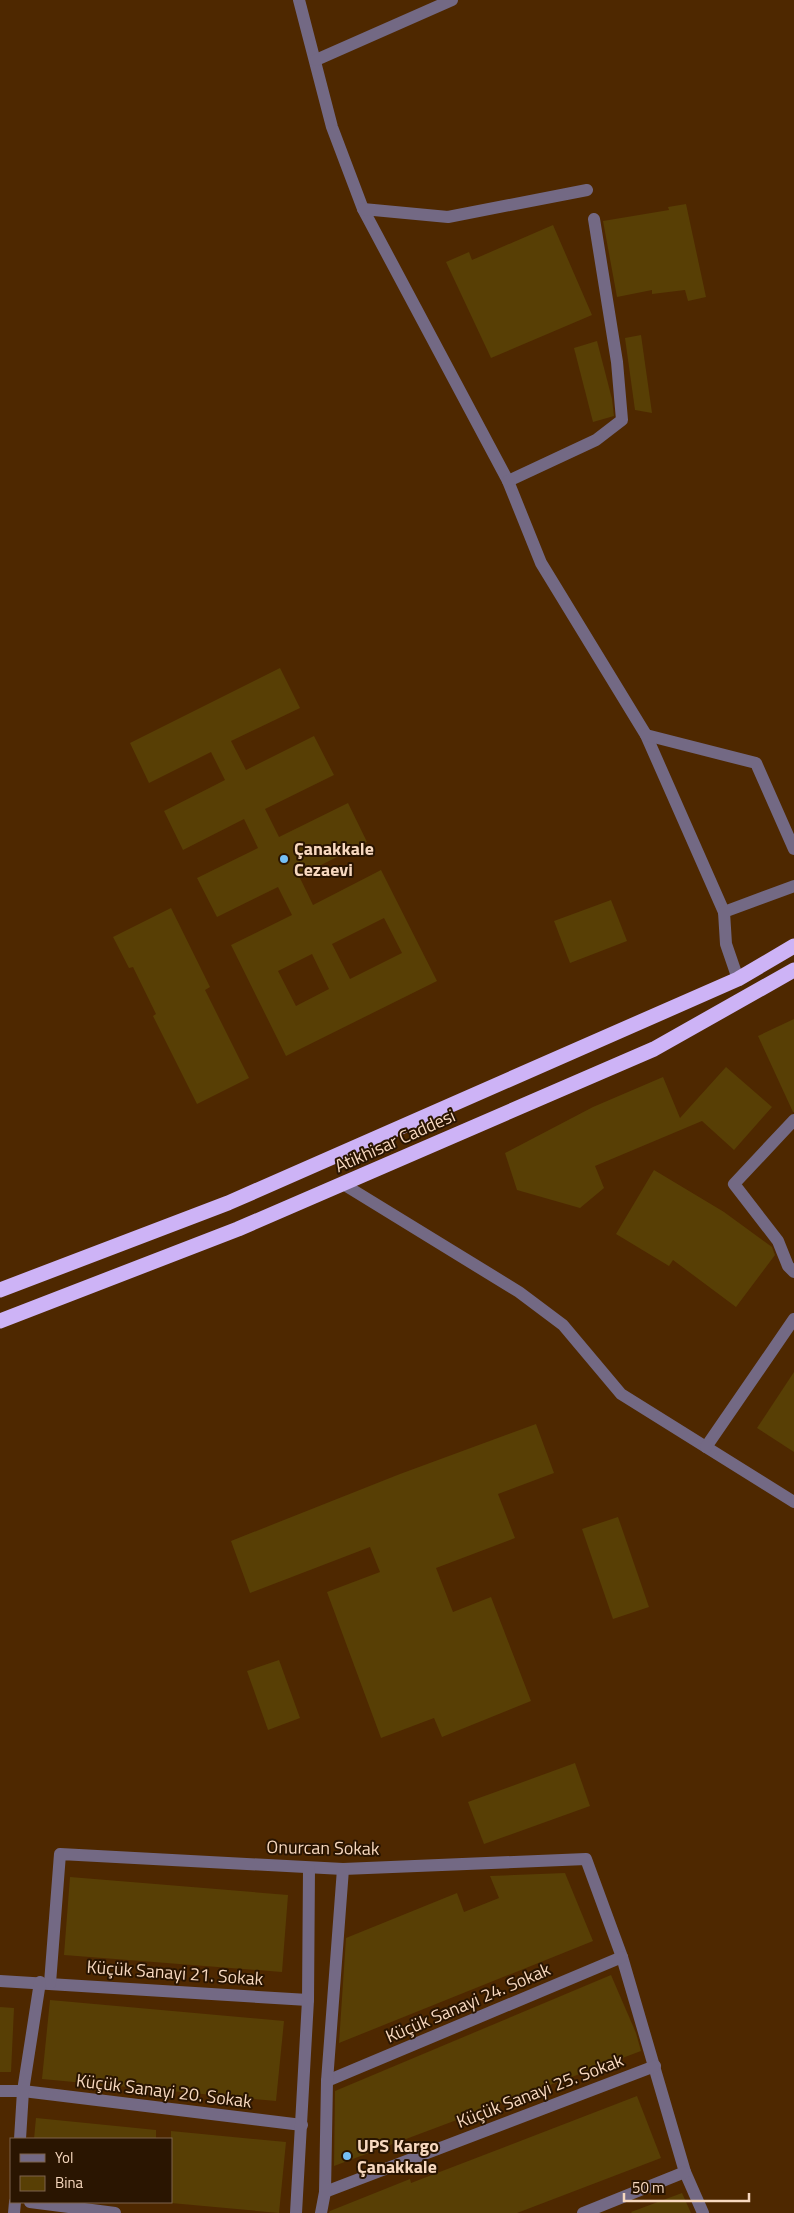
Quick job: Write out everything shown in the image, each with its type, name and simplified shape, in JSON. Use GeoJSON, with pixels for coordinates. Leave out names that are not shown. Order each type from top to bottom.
{"type":"FeatureCollection","features":[{"type":"Feature","properties":{"kind":"highway","name":"Atikhisar Caddesi"},"geometry":{"type":"LineString","coordinates":[[0,1290],[228,1203],[738,979],[794,946]]}},
{"type":"Feature","properties":{"kind":"highway","name":"Atikhisar Caddesi"},"geometry":{"type":"LineString","coordinates":[[0,1321],[238,1229],[654,1049],[794,970]]}},
{"type":"Feature","properties":{"kind":"highway"},"geometry":{"type":"LineString","coordinates":[[543,1065],[556,1090]]}},
{"type":"Feature","properties":{"kind":"street"},"geometry":{"type":"LineString","coordinates":[[299,0],[332,127],[363,208],[508,481],[541,563],[646,735],[724,912],[726,944],[738,979]]}},
{"type":"Feature","properties":{"kind":"street"},"geometry":{"type":"LineString","coordinates":[[316,60],[452,0]]}},
{"type":"Feature","properties":{"kind":"street"},"geometry":{"type":"LineString","coordinates":[[363,208],[448,217],[587,190]]}},
{"type":"Feature","properties":{"kind":"street"},"geometry":{"type":"LineString","coordinates":[[508,481],[596,440],[622,420],[617,362],[594,219]]}},
{"type":"Feature","properties":{"kind":"street"},"geometry":{"type":"LineString","coordinates":[[646,735],[756,763],[794,849]]}},
{"type":"Feature","properties":{"kind":"street"},"geometry":{"type":"LineString","coordinates":[[724,912],[794,886]]}},
{"type":"Feature","properties":{"kind":"street"},"geometry":{"type":"LineString","coordinates":[[794,1120],[734,1184],[778,1240],[788,1266],[794,1272]]}},
{"type":"Feature","properties":{"kind":"street"},"geometry":{"type":"LineString","coordinates":[[343,1184],[520,1292],[563,1325],[621,1394],[794,1502]]}},
{"type":"Feature","properties":{"kind":"street"},"geometry":{"type":"LineString","coordinates":[[706,1447],[794,1319]]}},
{"type":"Feature","properties":{"kind":"street","name":"Onurcan Sokak"},"geometry":{"type":"LineString","coordinates":[[45,1983],[60,1854],[308,1868],[586,1859],[622,1957]]}},
{"type":"Feature","properties":{"kind":"street"},"geometry":{"type":"LineString","coordinates":[[296,2213],[308,2000],[308,1868]]}},
{"type":"Feature","properties":{"kind":"street"},"geometry":{"type":"LineString","coordinates":[[321,2213],[325,2192],[327,2081],[343,1868]]}},
{"type":"Feature","properties":{"kind":"street"},"geometry":{"type":"LineString","coordinates":[[622,1957],[685,2172],[703,2213]]}},
{"type":"Feature","properties":{"kind":"street","name":"Küçük Sanayi 24. Sokak"},"geometry":{"type":"LineString","coordinates":[[327,2081],[622,1957]]}},
{"type":"Feature","properties":{"kind":"street","name":"Küçük Sanayi 21. Sokak"},"geometry":{"type":"LineString","coordinates":[[0,1981],[308,2000]]}},
{"type":"Feature","properties":{"kind":"street"},"geometry":{"type":"LineString","coordinates":[[20,2138],[23,2091],[45,1983]]}},
{"type":"Feature","properties":{"kind":"street","name":"Küçük Sanayi 25. Sokak"},"geometry":{"type":"LineString","coordinates":[[325,2192],[655,2066]]}},
{"type":"Feature","properties":{"kind":"street","name":"Küçük Sanayi 20. Sokak"},"geometry":{"type":"LineString","coordinates":[[0,2091],[23,2091],[302,2125]]}},
{"type":"Feature","properties":{"kind":"street"},"geometry":{"type":"LineString","coordinates":[[583,2213],[685,2172]]}},
{"type":"Feature","properties":{"kind":"street"},"geometry":{"type":"LineString","coordinates":[[38,2203],[115,2213]]}},
{"type":"Feature","properties":{"kind":"building"},"geometry":{"type":"Polygon","coordinates":[[[686,204],[706,297],[688,301],[685,290],[652,294],[652,290],[617,297],[603,221],[669,210],[668,207],[686,204]]]}},
{"type":"Feature","properties":{"kind":"building"},"geometry":{"type":"Polygon","coordinates":[[[553,225],[592,315],[491,358],[446,262],[469,252],[472,260],[553,225]]]}},
{"type":"Feature","properties":{"kind":"building"},"geometry":{"type":"Polygon","coordinates":[[[641,335],[652,413],[635,410],[625,338],[641,335]]]}},
{"type":"Feature","properties":{"kind":"building"},"geometry":{"type":"Polygon","coordinates":[[[597,341],[612,399],[614,416],[593,422],[574,348],[597,341]]]}},
{"type":"Feature","properties":{"kind":"building","name":"Çanakkale Cezaevi"},"geometry":{"type":"Polygon","coordinates":[[[280,668],[300,708],[231,741],[246,770],[314,736],[334,775],[265,809],[279,837],[348,803],[367,842],[299,876],[313,905],[381,870],[437,981],[286,1056],[231,945],[292,915],[278,887],[217,917],[197,878],[258,848],[244,819],[183,850],[164,811],[225,780],[211,752],[149,783],[130,743],[280,668]],[[384,918],[332,944],[350,979],[402,953],[384,918]],[[312,954],[278,971],[296,1006],[329,989],[312,954]]]}},
{"type":"Feature","properties":{"kind":"building"},"geometry":{"type":"Polygon","coordinates":[[[611,900],[627,941],[570,963],[554,921],[611,900]]]}},
{"type":"Feature","properties":{"kind":"building"},"geometry":{"type":"Polygon","coordinates":[[[171,908],[210,987],[205,990],[249,1078],[197,1104],[153,1016],[156,1014],[133,967],[129,968],[113,937],[171,908]]]}},
{"type":"Feature","properties":{"kind":"building"},"geometry":{"type":"Polygon","coordinates":[[[794,1019],[794,1112],[793,1112],[758,1036],[794,1019]]]}},
{"type":"Feature","properties":{"kind":"building"},"geometry":{"type":"Polygon","coordinates":[[[726,1067],[772,1107],[734,1150],[702,1121],[595,1166],[604,1188],[580,1208],[517,1190],[505,1153],[593,1107],[663,1077],[680,1118],[726,1067]]]}},
{"type":"Feature","properties":{"kind":"building"},"geometry":{"type":"Polygon","coordinates":[[[654,1170],[724,1212],[772,1247],[775,1255],[736,1307],[673,1260],[669,1266],[616,1234],[654,1170]]]}},
{"type":"Feature","properties":{"kind":"building"},"geometry":{"type":"Polygon","coordinates":[[[794,1372],[794,1452],[757,1428],[794,1372]]]}},
{"type":"Feature","properties":{"kind":"building"},"geometry":{"type":"Polygon","coordinates":[[[536,1424],[554,1473],[498,1494],[515,1538],[436,1568],[453,1612],[491,1597],[531,1701],[442,1737],[434,1718],[381,1738],[327,1592],[380,1572],[370,1547],[250,1593],[231,1541],[400,1474],[536,1424]]]}},
{"type":"Feature","properties":{"kind":"building"},"geometry":{"type":"Polygon","coordinates":[[[618,1517],[649,1607],[613,1619],[582,1529],[618,1517]]]}},
{"type":"Feature","properties":{"kind":"building"},"geometry":{"type":"Polygon","coordinates":[[[279,1660],[300,1718],[268,1730],[247,1671],[279,1660]]]}},
{"type":"Feature","properties":{"kind":"building"},"geometry":{"type":"Polygon","coordinates":[[[575,1763],[590,1806],[484,1844],[468,1802],[575,1763]]]}},
{"type":"Feature","properties":{"kind":"building"},"geometry":{"type":"Polygon","coordinates":[[[565,1873],[593,1941],[339,2043],[346,1938],[457,1893],[464,1912],[499,1898],[490,1876],[565,1873]]]}},
{"type":"Feature","properties":{"kind":"building"},"geometry":{"type":"Polygon","coordinates":[[[70,1877],[288,1895],[282,1972],[64,1955],[70,1877]]]}},
{"type":"Feature","properties":{"kind":"building"},"geometry":{"type":"Polygon","coordinates":[[[611,1975],[636,2033],[641,2051],[334,2166],[335,2091],[611,1975]]]}},
{"type":"Feature","properties":{"kind":"building"},"geometry":{"type":"Polygon","coordinates":[[[50,2000],[284,2021],[276,2101],[42,2079],[50,2000]]]}},
{"type":"Feature","properties":{"kind":"building"},"geometry":{"type":"Polygon","coordinates":[[[0,2007],[14,2008],[11,2072],[0,2072],[0,2007]]]}},
{"type":"Feature","properties":{"kind":"building"},"geometry":{"type":"Polygon","coordinates":[[[637,2096],[661,2158],[517,2213],[329,2213],[410,2179],[411,2183],[637,2096]]]}},
{"type":"Feature","properties":{"kind":"building"},"geometry":{"type":"Polygon","coordinates":[[[36,2118],[156,2130],[156,2138],[34,2138],[36,2118]]]}},
{"type":"Feature","properties":{"kind":"building"},"geometry":{"type":"Polygon","coordinates":[[[171,2131],[286,2142],[279,2213],[171,2203],[171,2131]]]}},
{"type":"Feature","properties":{"kind":"building"},"geometry":{"type":"Polygon","coordinates":[[[682,2193],[691,2213],[631,2212],[682,2193]]]}},
{"type":"Feature","properties":{"kind":"place","name":"Çanakkale Cezaevi"},"geometry":{"type":"Point","coordinates":[284,859]}},
{"type":"Feature","properties":{"kind":"place","name":"UPS Kargo Çanakkale"},"geometry":{"type":"Point","coordinates":[347,2156]}}]}
